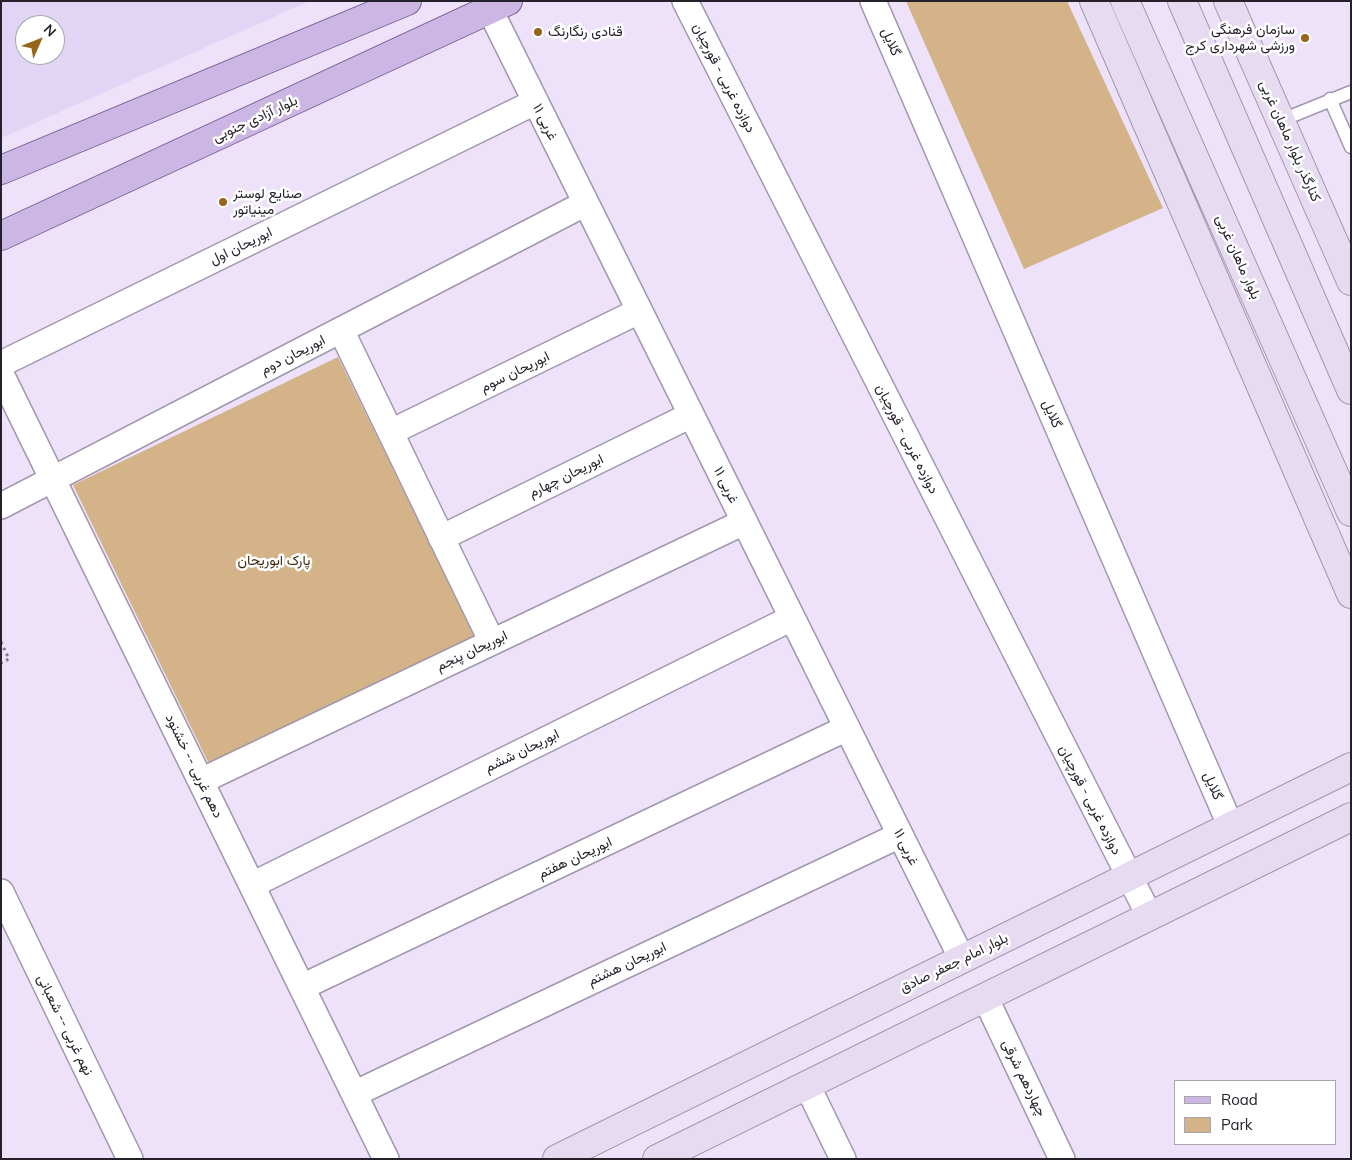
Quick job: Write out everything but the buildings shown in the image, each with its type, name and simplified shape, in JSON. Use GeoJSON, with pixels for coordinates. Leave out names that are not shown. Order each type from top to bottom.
{"type":"FeatureCollection","features":[{"type":"Feature","properties":{"kind":"main road"},"geometry":{"type":"LineString","coordinates":[[1,170],[407,1]]}},
{"type":"Feature","properties":{"kind":"main road"},"geometry":{"type":"LineString","coordinates":[[1094,1],[1351,594]]}},
{"type":"Feature","properties":{"kind":"main road","name":"بلوار ماهان غربی"},"geometry":{"type":"LineString","coordinates":[[1125,1],[1351,512]]}},
{"type":"Feature","properties":{"kind":"main road"},"geometry":{"type":"LineString","coordinates":[[1182,1],[1351,390]]}},
{"type":"Feature","properties":{"kind":"main road","name":"کنارگذر بلوار ماهان غربی"},"geometry":{"type":"LineString","coordinates":[[1228,1],[1351,280]]}},
{"type":"Feature","properties":{"kind":"main road","name":"بلوار آزادی جنوبی"},"geometry":{"type":"LineString","coordinates":[[1,236],[499,6]]}},
{"type":"Feature","properties":{"kind":"main road","name":"بلوار امام جعفر صادق"},"geometry":{"type":"LineString","coordinates":[[557,1159],[1351,767]]}},
{"type":"Feature","properties":{"kind":"main road"},"geometry":{"type":"LineString","coordinates":[[657,1159],[1351,817]]}},
{"type":"Feature","properties":{"kind":"street","name":"دوازده غربی - قورچیان"},"geometry":{"type":"LineString","coordinates":[[685,1],[1149,915]]}},
{"type":"Feature","properties":{"kind":"street","name":"گلایل"},"geometry":{"type":"LineString","coordinates":[[873,1],[1230,827]]}},
{"type":"Feature","properties":{"kind":"street","name":"۱۱ غربی"},"geometry":{"type":"LineString","coordinates":[[499,6],[535,102],[962,959]]}},
{"type":"Feature","properties":{"kind":"street","name":"ابوریحان اول"},"geometry":{"type":"LineString","coordinates":[[1,364],[535,102]]}},
{"type":"Feature","properties":{"kind":"street","name":"ابوریحان دوم"},"geometry":{"type":"LineString","coordinates":[[1,506],[586,204]]}},
{"type":"Feature","properties":{"kind":"street","name":"ابوریحان سوم"},"geometry":{"type":"LineString","coordinates":[[391,432],[639,311]]}},
{"type":"Feature","properties":{"kind":"street"},"geometry":{"type":"LineString","coordinates":[[342,330],[492,642]]}},
{"type":"Feature","properties":{"kind":"street","name":"دهم غربی -- خشنود"},"geometry":{"type":"LineString","coordinates":[[1,374],[386,1159]]}},
{"type":"Feature","properties":{"kind":"street","name":"ابوریحان چهارم"},"geometry":{"type":"LineString","coordinates":[[442,538],[691,415]]}},
{"type":"Feature","properties":{"kind":"street","name":"ابوریحان پنجم"},"geometry":{"type":"LineString","coordinates":[[201,781],[744,522]]}},
{"type":"Feature","properties":{"kind":"street","name":"ابوریحان ششم"},"geometry":{"type":"LineString","coordinates":[[252,884],[792,618]]}},
{"type":"Feature","properties":{"kind":"street","name":"ابوریحان هفتم"},"geometry":{"type":"LineString","coordinates":[[302,987],[847,728]]}},
{"type":"Feature","properties":{"kind":"street","name":"ابوریحان هشتم"},"geometry":{"type":"LineString","coordinates":[[354,1094],[900,835]]}},
{"type":"Feature","properties":{"kind":"street","name":"نهم غربی -- شعبانی"},"geometry":{"type":"LineString","coordinates":[[1,892],[130,1159]]}},
{"type":"Feature","properties":{"kind":"street","name":"چهاردهم شرقی"},"geometry":{"type":"LineString","coordinates":[[985,997],[1062,1159]]}},
{"type":"Feature","properties":{"kind":"street"},"geometry":{"type":"LineString","coordinates":[[808,1084],[843,1159]]}},
{"type":"Feature","properties":{"kind":"lane"},"geometry":{"type":"LineString","coordinates":[[1282,120],[1351,92]]}},
{"type":"Feature","properties":{"kind":"lane"},"geometry":{"type":"LineString","coordinates":[[1330,99],[1351,147]]}},
{"type":"Feature","properties":{"kind":"path"},"geometry":{"type":"LineString","coordinates":[[1,642],[9,659],[1,663]]}},
{"type":"Feature","properties":{"kind":"shaded area"},"geometry":{"type":"Polygon","coordinates":[[[1,1],[310,1],[1,138],[1,1]]]}},
{"type":"Feature","properties":{"kind":"green space"},"geometry":{"type":"Polygon","coordinates":[[[906,1],[1067,1],[1163,208],[1024,269],[906,1]]]}},
{"type":"Feature","properties":{"kind":"green space","name":"پارک ابوریحان"},"geometry":{"type":"Polygon","coordinates":[[[338,357],[475,636],[209,764],[73,485],[338,357]]]}},
{"type":"Feature","properties":{"kind":"place","name":"قنادی رنگارنگ"},"geometry":{"type":"Point","coordinates":[538,32]}},
{"type":"Feature","properties":{"kind":"place","name":"سازمان فرهنگی ورزشی شهرداری کرج"},"geometry":{"type":"Point","coordinates":[1305,38]}},
{"type":"Feature","properties":{"kind":"place","name":"صنایع لوستر مینیاتور"},"geometry":{"type":"Point","coordinates":[223,202]}}]}
